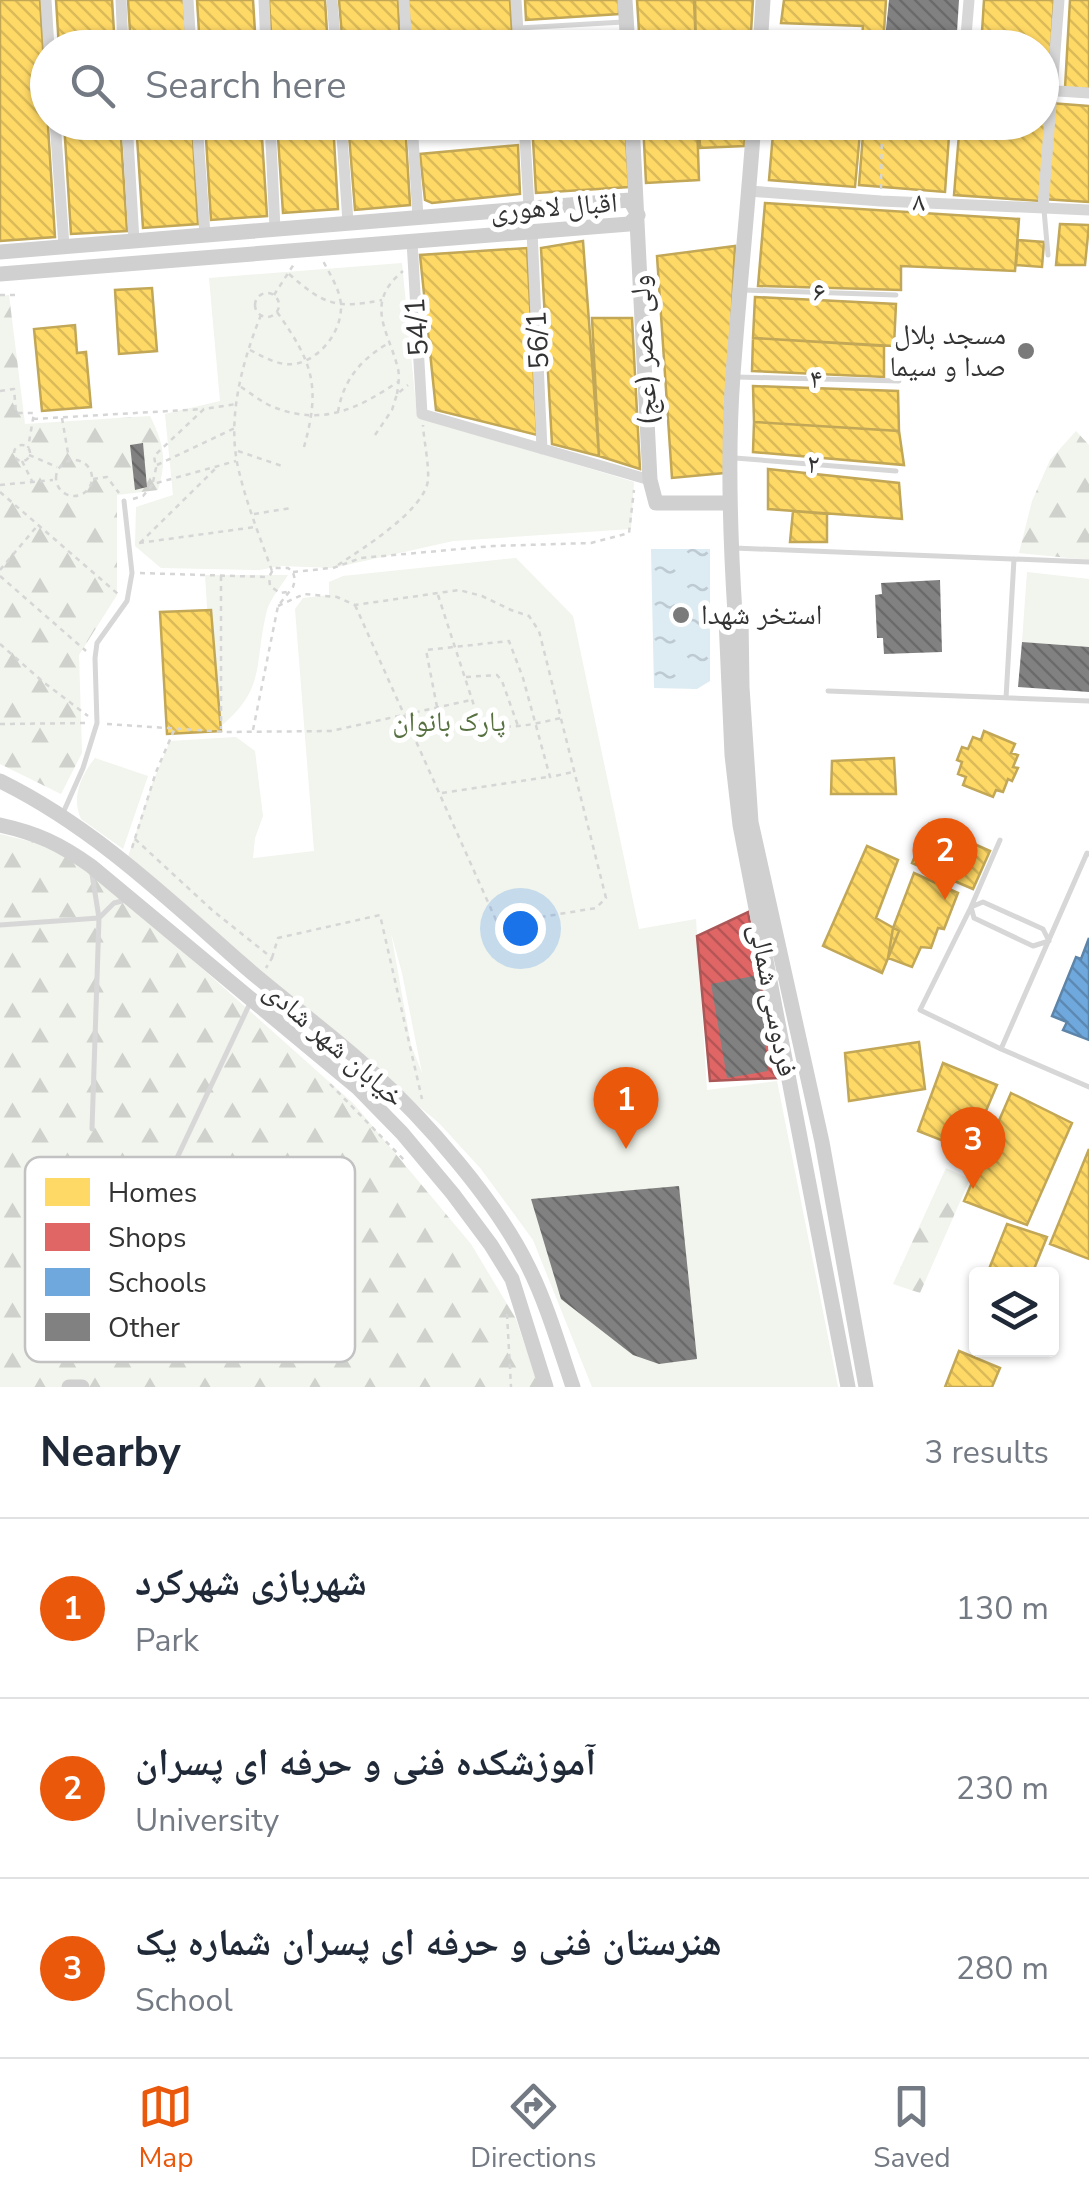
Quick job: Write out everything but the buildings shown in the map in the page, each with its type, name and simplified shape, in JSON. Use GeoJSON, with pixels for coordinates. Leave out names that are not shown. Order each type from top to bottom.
{"type":"FeatureCollection","features":[{"type":"Feature","properties":{"kind":"main road"},"geometry":{"type":"LineString","coordinates":[[625,0],[627,30]]}},
{"type":"Feature","properties":{"kind":"main road"},"geometry":{"type":"LineString","coordinates":[[761,30],[763,0]]}},
{"type":"Feature","properties":{"kind":"main road","name":"ولی عصر (عج)"},"geometry":{"type":"LineString","coordinates":[[633,140],[642,483]]}},
{"type":"Feature","properties":{"kind":"main road","name":"فردوسی شمالی"},"geometry":{"type":"LineString","coordinates":[[735,614],[730,503],[733,377],[753,140]]}},
{"type":"Feature","properties":{"kind":"main road","name":"اقبال لاهوری"},"geometry":{"type":"LineString","coordinates":[[0,252],[630,200],[638,215],[629,224],[0,274]]}},
{"type":"Feature","properties":{"kind":"main road"},"geometry":{"type":"LineString","coordinates":[[114,242],[116,265]]}},
{"type":"Feature","properties":{"kind":"main road"},"geometry":{"type":"LineString","coordinates":[[642,483],[656,503],[730,503]]}},
{"type":"Feature","properties":{"kind":"main road","name":"فردوسی شمالی"},"geometry":{"type":"LineString","coordinates":[[735,614],[726,619],[732,755],[740,826],[848,1387]]}},
{"type":"Feature","properties":{"kind":"main road","name":"فردوسی شمالی"},"geometry":{"type":"LineString","coordinates":[[735,614],[741,618],[752,822],[822,1142],[866,1387]]}},
{"type":"Feature","properties":{"kind":"main road","name":"خیابان شهر شادی"},"geometry":{"type":"LineString","coordinates":[[0,781],[62,816],[126,863],[373,1072],[428,1130],[469,1178],[527,1264],[573,1387]]}},
{"type":"Feature","properties":{"kind":"main road","name":"خیابان شهر شادی"},"geometry":{"type":"LineString","coordinates":[[0,824],[63,846],[91,866],[358,1088],[402,1133],[492,1245],[512,1279],[546,1387]]}},
{"type":"Feature","properties":{"kind":"main road"},"geometry":{"type":"LineString","coordinates":[[69,1387],[82,1387]]}},
{"type":"Feature","properties":{"kind":"street"},"geometry":{"type":"LineString","coordinates":[[46,0],[48,30]]}},
{"type":"Feature","properties":{"kind":"street"},"geometry":{"type":"LineString","coordinates":[[121,0],[122,30]]}},
{"type":"Feature","properties":{"kind":"street"},"geometry":{"type":"LineString","coordinates":[[188,0],[190,30]]}},
{"type":"Feature","properties":{"kind":"street"},"geometry":{"type":"LineString","coordinates":[[264,0],[265,30]]}},
{"type":"Feature","properties":{"kind":"street"},"geometry":{"type":"LineString","coordinates":[[332,0],[334,30]]}},
{"type":"Feature","properties":{"kind":"street"},"geometry":{"type":"LineString","coordinates":[[404,0],[406,30]]}},
{"type":"Feature","properties":{"kind":"street"},"geometry":{"type":"LineString","coordinates":[[516,0],[518,28]]}},
{"type":"Feature","properties":{"kind":"street"},"geometry":{"type":"LineString","coordinates":[[966,30],[968,0]]}},
{"type":"Feature","properties":{"kind":"street"},"geometry":{"type":"LineString","coordinates":[[1054,30],[1058,0]]}},
{"type":"Feature","properties":{"kind":"street"},"geometry":{"type":"LineString","coordinates":[[1059,91],[1089,93]]}},
{"type":"Feature","properties":{"kind":"street"},"geometry":{"type":"LineString","coordinates":[[56,140],[64,246]]}},
{"type":"Feature","properties":{"kind":"street"},"geometry":{"type":"LineString","coordinates":[[128,140],[134,241]]}},
{"type":"Feature","properties":{"kind":"street"},"geometry":{"type":"LineString","coordinates":[[198,140],[205,234]]}},
{"type":"Feature","properties":{"kind":"street"},"geometry":{"type":"LineString","coordinates":[[271,140],[275,229]]}},
{"type":"Feature","properties":{"kind":"street"},"geometry":{"type":"LineString","coordinates":[[342,140],[348,222]]}},
{"type":"Feature","properties":{"kind":"street"},"geometry":{"type":"LineString","coordinates":[[413,140],[418,217]]}},
{"type":"Feature","properties":{"kind":"street"},"geometry":{"type":"LineString","coordinates":[[525,140],[528,207]]}},
{"type":"Feature","properties":{"kind":"street"},"geometry":{"type":"LineString","coordinates":[[1043,207],[1045,140]]}},
{"type":"Feature","properties":{"kind":"street","name":"۸"},"geometry":{"type":"LineString","coordinates":[[750,191],[1089,210]]}},
{"type":"Feature","properties":{"kind":"street","name":"56/1"},"geometry":{"type":"LineString","coordinates":[[532,231],[542,448]]}},
{"type":"Feature","properties":{"kind":"street","name":"54/1"},"geometry":{"type":"LineString","coordinates":[[412,240],[422,414]]}},
{"type":"Feature","properties":{"kind":"street"},"geometry":{"type":"LineString","coordinates":[[422,414],[542,448],[642,483]]}},
{"type":"Feature","properties":{"kind":"lane"},"geometry":{"type":"LineString","coordinates":[[518,28],[626,22]]}},
{"type":"Feature","properties":{"kind":"lane"},"geometry":{"type":"LineString","coordinates":[[1043,207],[1048,256]]}},
{"type":"Feature","properties":{"kind":"lane","name":"۶"},"geometry":{"type":"LineString","coordinates":[[742,290],[896,295]]}},
{"type":"Feature","properties":{"kind":"lane","name":"۴"},"geometry":{"type":"LineString","coordinates":[[733,377],[899,381]]}},
{"type":"Feature","properties":{"kind":"lane","name":"۲"},"geometry":{"type":"LineString","coordinates":[[730,457],[896,471]]}},
{"type":"Feature","properties":{"kind":"lane"},"geometry":{"type":"LineString","coordinates":[[62,816],[97,723],[97,643],[127,601],[132,573],[124,501]]}},
{"type":"Feature","properties":{"kind":"lane"},"geometry":{"type":"LineString","coordinates":[[731,548],[1089,562]]}},
{"type":"Feature","properties":{"kind":"lane"},"geometry":{"type":"LineString","coordinates":[[1006,698],[1014,559]]}},
{"type":"Feature","properties":{"kind":"lane"},"geometry":{"type":"LineString","coordinates":[[828,691],[1089,700]]}},
{"type":"Feature","properties":{"kind":"lane"},"geometry":{"type":"LineString","coordinates":[[1000,840],[920,1010],[1089,1087]]}},
{"type":"Feature","properties":{"kind":"lane"},"geometry":{"type":"LineString","coordinates":[[1002,1049],[1089,854]]}},
{"type":"Feature","properties":{"kind":"lane"},"geometry":{"type":"LineString","coordinates":[[91,866],[98,918],[92,1130]]}},
{"type":"Feature","properties":{"kind":"lane"},"geometry":{"type":"LineString","coordinates":[[0,925],[98,918],[114,903],[132,898]]}},
{"type":"Feature","properties":{"kind":"lane"},"geometry":{"type":"LineString","coordinates":[[971,907],[983,902],[1043,929],[1048,941]]}},
{"type":"Feature","properties":{"kind":"lane"},"geometry":{"type":"LineString","coordinates":[[971,907],[974,918],[1033,946],[1048,941]]}},
{"type":"Feature","properties":{"kind":"lane"},"geometry":{"type":"LineString","coordinates":[[178,1157],[251,999]]}},
{"type":"Feature","properties":{"kind":"path"},"geometry":{"type":"LineString","coordinates":[[881,200],[882,140]]}},
{"type":"Feature","properties":{"kind":"path"},"geometry":{"type":"LineString","coordinates":[[274,295],[302,250]]}},
{"type":"Feature","properties":{"kind":"path"},"geometry":{"type":"LineString","coordinates":[[248,349],[273,362],[295,364],[327,346],[338,326],[341,306],[322,260]]}},
{"type":"Feature","properties":{"kind":"path"},"geometry":{"type":"LineString","coordinates":[[376,436],[392,410],[400,373],[381,315],[383,300],[396,277],[408,267]]}},
{"type":"Feature","properties":{"kind":"path"},"geometry":{"type":"LineString","coordinates":[[289,274],[314,296],[341,306],[383,300]]}},
{"type":"Feature","properties":{"kind":"path"},"geometry":{"type":"LineString","coordinates":[[278,312],[267,317],[261,315],[255,305],[257,299],[268,293],[274,295],[278,312],[306,359],[314,392],[313,416],[304,448]]}},
{"type":"Feature","properties":{"kind":"path"},"geometry":{"type":"LineString","coordinates":[[0,295],[20,294]]}},
{"type":"Feature","properties":{"kind":"path"},"geometry":{"type":"LineString","coordinates":[[261,315],[248,349],[235,428],[237,461],[272,571]]}},
{"type":"Feature","properties":{"kind":"path"},"geometry":{"type":"LineString","coordinates":[[338,413],[343,389],[356,370],[368,355],[388,344]]}},
{"type":"Feature","properties":{"kind":"path"},"geometry":{"type":"LineString","coordinates":[[397,394],[420,374]]}},
{"type":"Feature","properties":{"kind":"path"},"geometry":{"type":"LineString","coordinates":[[240,386],[274,408],[313,416],[338,413],[369,401],[398,382]]}},
{"type":"Feature","properties":{"kind":"path"},"geometry":{"type":"LineString","coordinates":[[0,391],[14,389],[16,412],[34,413],[30,454],[58,468]]}},
{"type":"Feature","properties":{"kind":"path"},"geometry":{"type":"LineString","coordinates":[[32,419],[237,404]]}},
{"type":"Feature","properties":{"kind":"path"},"geometry":{"type":"LineString","coordinates":[[153,484],[154,456],[204,409]]}},
{"type":"Feature","properties":{"kind":"path"},"geometry":{"type":"LineString","coordinates":[[333,568],[421,500],[428,481],[422,414]]}},
{"type":"Feature","properties":{"kind":"path"},"geometry":{"type":"LineString","coordinates":[[62,418],[69,460]]}},
{"type":"Feature","properties":{"kind":"path"},"geometry":{"type":"LineString","coordinates":[[156,466],[235,428]]}},
{"type":"Feature","properties":{"kind":"path"},"geometry":{"type":"LineString","coordinates":[[28,448],[18,445],[13,451],[32,482]]}},
{"type":"Feature","properties":{"kind":"path"},"geometry":{"type":"LineString","coordinates":[[236,451],[282,466]]}},
{"type":"Feature","properties":{"kind":"path"},"geometry":{"type":"LineString","coordinates":[[22,461],[30,454]]}},
{"type":"Feature","properties":{"kind":"path"},"geometry":{"type":"LineString","coordinates":[[69,460],[82,461],[92,470],[93,483],[86,494],[73,498],[61,492],[55,480],[58,468],[69,460]]}},
{"type":"Feature","properties":{"kind":"path"},"geometry":{"type":"LineString","coordinates":[[92,480],[107,477],[124,501],[142,496],[153,484],[237,461]]}},
{"type":"Feature","properties":{"kind":"path"},"geometry":{"type":"LineString","coordinates":[[140,543],[217,466]]}},
{"type":"Feature","properties":{"kind":"path"},"geometry":{"type":"LineString","coordinates":[[0,485],[55,480]]}},
{"type":"Feature","properties":{"kind":"path"},"geometry":{"type":"LineString","coordinates":[[293,572],[333,568],[361,558],[493,546],[591,544],[629,534],[642,483]]}},
{"type":"Feature","properties":{"kind":"path"},"geometry":{"type":"LineString","coordinates":[[0,492],[127,601]]}},
{"type":"Feature","properties":{"kind":"path"},"geometry":{"type":"LineString","coordinates":[[252,514],[292,508]]}},
{"type":"Feature","properties":{"kind":"path"},"geometry":{"type":"LineString","coordinates":[[0,570],[38,525]]}},
{"type":"Feature","properties":{"kind":"path"},"geometry":{"type":"LineString","coordinates":[[129,544],[256,527]]}},
{"type":"Feature","properties":{"kind":"path"},"geometry":{"type":"LineString","coordinates":[[253,731],[278,606],[295,580],[293,572],[281,566],[268,577],[270,586],[280,594],[287,592]]}},
{"type":"Feature","properties":{"kind":"path"},"geometry":{"type":"LineString","coordinates":[[132,573],[268,577]]}},
{"type":"Feature","properties":{"kind":"path"},"geometry":{"type":"LineString","coordinates":[[0,576],[95,658]]}},
{"type":"Feature","properties":{"kind":"path"},"geometry":{"type":"LineString","coordinates":[[221,576],[221,731]]}},
{"type":"Feature","properties":{"kind":"path"},"geometry":{"type":"LineString","coordinates":[[278,606],[304,594],[336,597],[354,605],[459,590],[529,616],[539,631],[606,898],[596,908],[517,921],[496,920],[354,605]]}},
{"type":"Feature","properties":{"kind":"path"},"geometry":{"type":"LineString","coordinates":[[437,593],[478,721],[518,728],[561,718]]}},
{"type":"Feature","properties":{"kind":"path"},"geometry":{"type":"LineString","coordinates":[[437,707],[426,650],[509,641],[550,777]]}},
{"type":"Feature","properties":{"kind":"path"},"geometry":{"type":"LineString","coordinates":[[0,644],[97,723]]}},
{"type":"Feature","properties":{"kind":"path"},"geometry":{"type":"LineString","coordinates":[[464,677],[497,675],[518,728]]}},
{"type":"Feature","properties":{"kind":"path"},"geometry":{"type":"LineString","coordinates":[[0,724],[97,723],[221,731],[331,731],[472,700]]}},
{"type":"Feature","properties":{"kind":"path"},"geometry":{"type":"LineString","coordinates":[[126,863],[175,728]]}},
{"type":"Feature","properties":{"kind":"path"},"geometry":{"type":"LineString","coordinates":[[439,793],[574,772]]}},
{"type":"Feature","properties":{"kind":"path"},"geometry":{"type":"LineString","coordinates":[[134,838],[212,910],[272,958]]}},
{"type":"Feature","properties":{"kind":"path"},"geometry":{"type":"LineString","coordinates":[[260,980],[278,938],[380,916],[428,1130]]}},
{"type":"Feature","properties":{"kind":"path"},"geometry":{"type":"LineString","coordinates":[[331,1085],[409,1164]]}},
{"type":"Feature","properties":{"kind":"path"},"geometry":{"type":"LineString","coordinates":[[506,1304],[511,1387]]}},
{"type":"Feature","properties":{"kind":"green space"},"geometry":{"type":"Polygon","coordinates":[[[402,263],[417,416],[634,482],[631,529],[453,541],[333,568],[161,568],[135,546],[136,507],[173,495],[165,414],[220,401],[209,278],[402,263]]]}},
{"type":"Feature","properties":{"kind":"green space"},"geometry":{"type":"Polygon","coordinates":[[[9,295],[25,424],[150,416],[163,453],[158,490],[117,495],[117,595],[79,655],[82,753],[61,794],[0,764],[0,296],[9,295]]]}},
{"type":"Feature","properties":{"kind":"green space"},"geometry":{"type":"Polygon","coordinates":[[[1076,431],[1089,445],[1089,560],[1019,553],[1032,501],[1050,460],[1076,431]]]}},
{"type":"Feature","properties":{"kind":"green space","name":"پارک بانوان"},"geometry":{"type":"Polygon","coordinates":[[[516,558],[573,616],[639,929],[696,919],[707,1090],[777,1081],[838,1387],[592,1387],[533,1240],[481,1169],[439,1123],[126,863],[170,741],[236,737],[255,751],[263,816],[253,858],[314,851],[295,609],[303,598],[329,595],[329,582],[343,576],[516,558]],[[391,933],[411,1045],[422,1073],[391,933]]]}},
{"type":"Feature","properties":{"kind":"green space"},"geometry":{"type":"Polygon","coordinates":[[[1027,572],[1089,579],[1089,647],[1022,642],[1027,572]]]}},
{"type":"Feature","properties":{"kind":"green space"},"geometry":{"type":"Polygon","coordinates":[[[205,575],[288,575],[267,610],[251,689],[244,703],[215,731],[205,575]]]}},
{"type":"Feature","properties":{"kind":"green space"},"geometry":{"type":"Polygon","coordinates":[[[95,758],[148,776],[123,849],[81,819],[78,811],[79,787],[95,758]]]}},
{"type":"Feature","properties":{"kind":"green space"},"geometry":{"type":"Polygon","coordinates":[[[0,834],[49,846],[113,889],[354,1104],[471,1244],[516,1319],[539,1387],[0,1387],[0,834]]]}},
{"type":"Feature","properties":{"kind":"green space"},"geometry":{"type":"Polygon","coordinates":[[[946,1168],[970,1179],[920,1293],[893,1284],[946,1168]]]}},
{"type":"Feature","properties":{"kind":"water","name":"استخر شهدا"},"geometry":{"type":"Polygon","coordinates":[[[651,549],[710,549],[710,681],[697,689],[654,688],[651,549]]]}},
{"type":"Feature","properties":{"kind":"place","name":"مسجد بلال صدا و سیما"},"geometry":{"type":"Point","coordinates":[1026,351]}},
{"type":"Feature","properties":{"kind":"place","name":"استخر شهدا"},"geometry":{"type":"Point","coordinates":[681,615]}},
{"type":"Feature","properties":{"kind":"place","name":"آموزشکده فنی و حرفه ای پسران"},"geometry":{"type":"Point","coordinates":[945,900]}},
{"type":"Feature","properties":{"kind":"place","name":"شهربازی شهرکرد"},"geometry":{"type":"Point","coordinates":[626,1149]}},
{"type":"Feature","properties":{"kind":"place","name":"هنرستان فنی و حرفه ای پسران شماره یک"},"geometry":{"type":"Point","coordinates":[973,1189]}}]}
